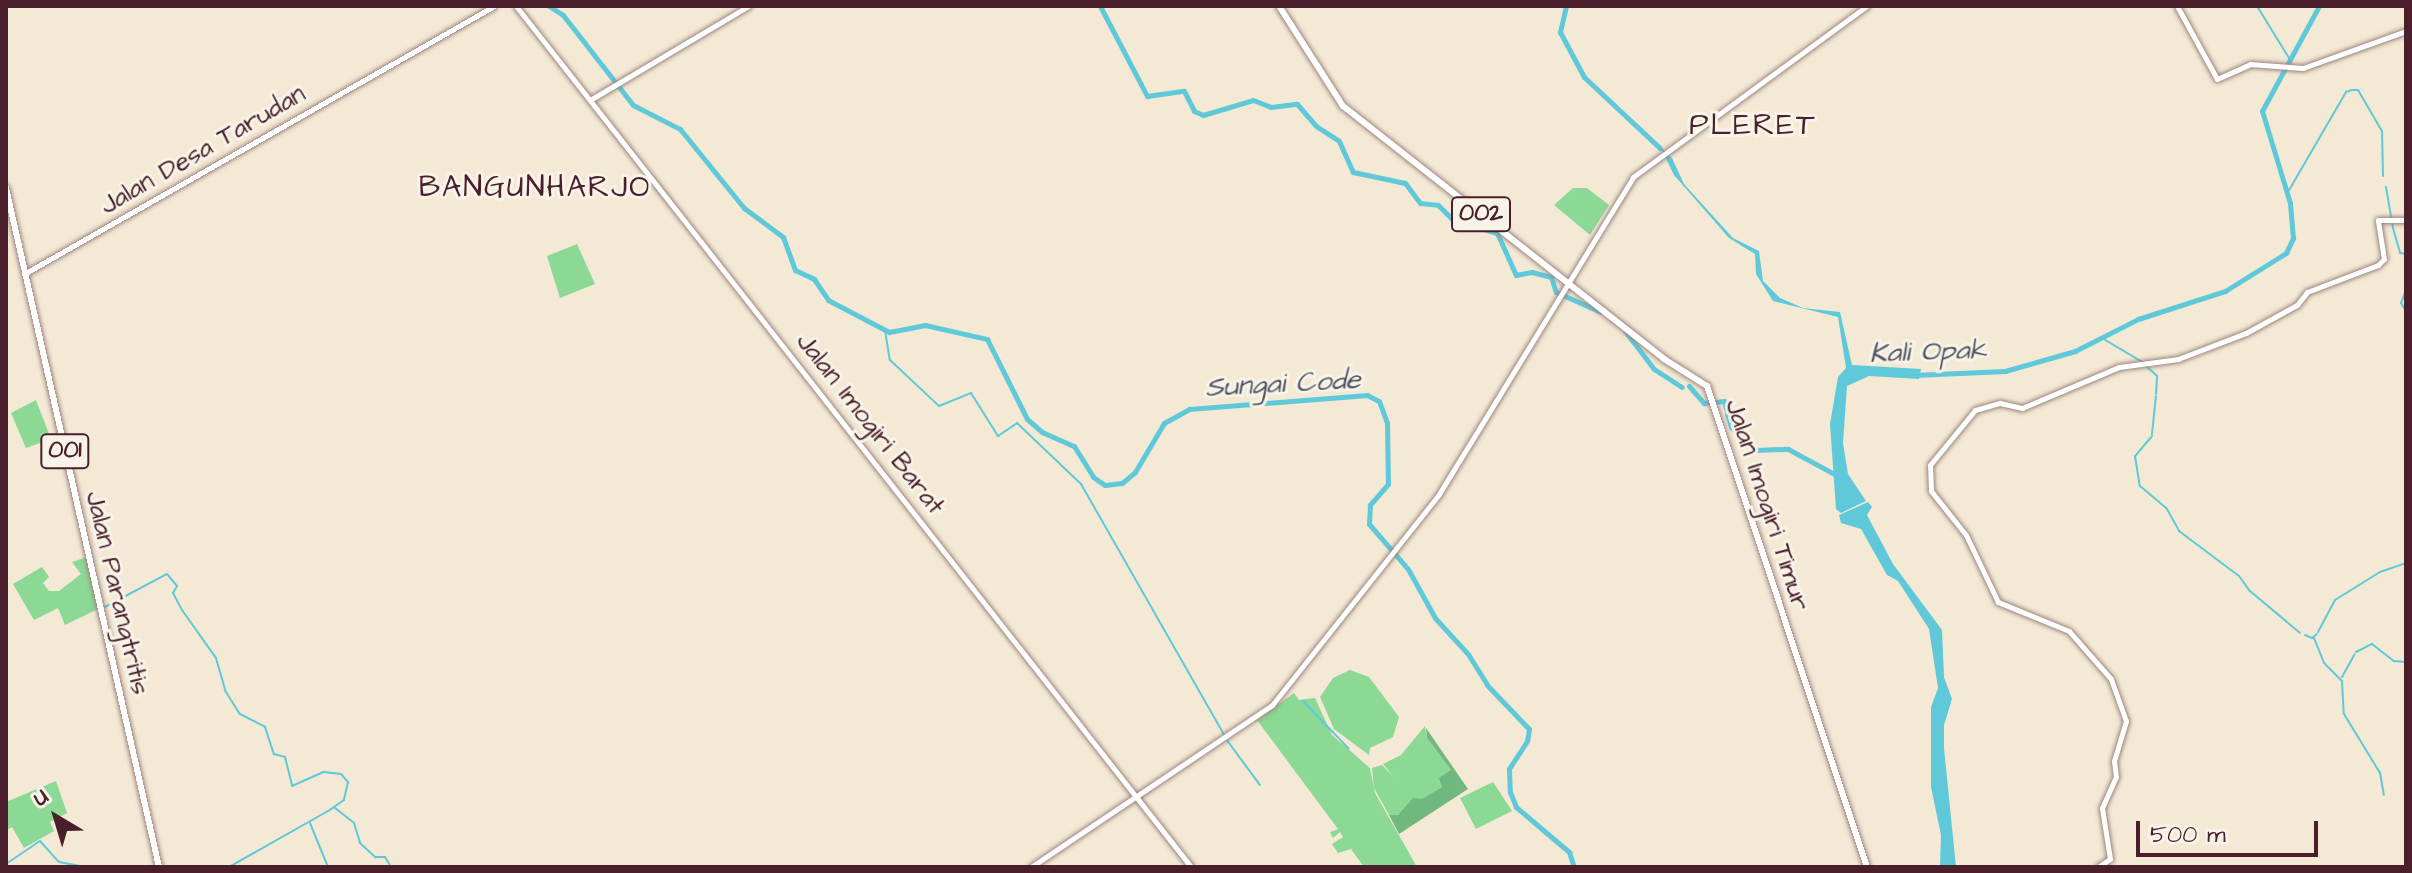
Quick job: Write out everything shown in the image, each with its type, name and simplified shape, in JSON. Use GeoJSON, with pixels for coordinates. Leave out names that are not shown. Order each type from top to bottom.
{"type":"FeatureCollection","features":[{"type":"Feature","properties":{"kind":"main road","name":"Jalan Desa Tarudan"},"geometry":{"type":"LineString","coordinates":[[24,274],[402,62],[494,6]]}},
{"type":"Feature","properties":{"kind":"main road","name":"Jalan Imogiri Barat"},"geometry":{"type":"LineString","coordinates":[[516,6],[1191,867]]}},
{"type":"Feature","properties":{"kind":"main road"},"geometry":{"type":"LineString","coordinates":[[590,100],[748,6]]}},
{"type":"Feature","properties":{"kind":"main road","name":"Jalan Imogiri Timur"},"geometry":{"type":"LineString","coordinates":[[1279,6],[1343,106],[1667,361],[1707,386],[1867,867]]}},
{"type":"Feature","properties":{"kind":"main road"},"geometry":{"type":"LineString","coordinates":[[1031,867],[1272,705],[1445,485],[1628,183],[1666,150],[1867,6]]}},
{"type":"Feature","properties":{"kind":"main road"},"geometry":{"type":"LineString","coordinates":[[2177,6],[2217,79],[2255,64],[2299,68],[2405,33]]}},
{"type":"Feature","properties":{"kind":"main road","name":"Jalan Parangtritis"},"geometry":{"type":"LineString","coordinates":[[6,188],[159,867]]}},
{"type":"Feature","properties":{"kind":"main road"},"geometry":{"type":"LineString","coordinates":[[2098,867],[2110,859],[2102,808],[2116,777],[2114,761],[2126,721],[2111,679],[2069,631],[1998,602],[1966,535],[1931,491],[1929,468],[1975,410],[2000,403],[2022,408],[2119,367],[2155,365],[2189,355],[2294,307],[2307,292],[2381,264],[2378,220],[2406,220]]}},
{"type":"Feature","properties":{"kind":"green space"},"geometry":{"type":"Polygon","coordinates":[[[1573,188],[1587,188],[1609,205],[1590,235],[1554,205],[1573,188]]]}},
{"type":"Feature","properties":{"kind":"green space"},"geometry":{"type":"Polygon","coordinates":[[[577,244],[595,284],[560,298],[547,256],[577,244]]]}},
{"type":"Feature","properties":{"kind":"green space"},"geometry":{"type":"Polygon","coordinates":[[[36,400],[51,439],[26,448],[11,413],[36,400]]]}},
{"type":"Feature","properties":{"kind":"green space"},"geometry":{"type":"Polygon","coordinates":[[[87,557],[98,609],[65,625],[58,608],[34,620],[13,584],[42,567],[49,577],[43,583],[49,591],[59,591],[81,574],[72,562],[87,557]]]}},
{"type":"Feature","properties":{"kind":"green space"},"geometry":{"type":"Polygon","coordinates":[[[1350,670],[1369,677],[1399,717],[1393,737],[1370,748],[1369,755],[1334,729],[1320,697],[1333,678],[1350,670]]]}},
{"type":"Feature","properties":{"kind":"green space"},"geometry":{"type":"Polygon","coordinates":[[[1294,693],[1299,700],[1315,698],[1332,735],[1370,768],[1375,793],[1417,867],[1364,867],[1351,849],[1338,853],[1332,844],[1343,837],[1340,832],[1333,838],[1330,832],[1338,829],[1257,720],[1294,693]]]}},
{"type":"Feature","properties":{"kind":"green space"},"geometry":{"type":"Polygon","coordinates":[[[1425,726],[1427,738],[1451,770],[1442,787],[1397,815],[1389,815],[1374,788],[1372,768],[1382,765],[1394,777],[1383,764],[1401,755],[1425,726]]]}},
{"type":"Feature","properties":{"kind":"green space"},"geometry":{"type":"Polygon","coordinates":[[[1426,728],[1468,789],[1399,834],[1389,815],[1398,815],[1413,798],[1422,799],[1442,787],[1439,778],[1451,770],[1427,738],[1426,728]]]}},
{"type":"Feature","properties":{"kind":"green space"},"geometry":{"type":"Polygon","coordinates":[[[56,781],[67,813],[50,822],[54,831],[24,848],[12,827],[6,830],[6,802],[56,781]]]}},
{"type":"Feature","properties":{"kind":"green space"},"geometry":{"type":"Polygon","coordinates":[[[1493,782],[1512,811],[1476,829],[1460,798],[1493,782]]]}},
{"type":"Feature","properties":{"kind":"water"},"geometry":{"type":"Polygon","coordinates":[[[1659,145],[1672,158],[1684,184],[1733,238],[1759,251],[1763,281],[1780,298],[1803,308],[1840,312],[1852,365],[1921,369],[1919,379],[1869,376],[1847,386],[1843,443],[1848,474],[1866,501],[1841,513],[1836,509],[1830,424],[1838,377],[1846,368],[1838,317],[1773,301],[1756,274],[1755,254],[1729,238],[1674,175],[1659,145]]]}},
{"type":"Feature","properties":{"kind":"water"},"geometry":{"type":"Polygon","coordinates":[[[1868,502],[1872,507],[1867,515],[1893,564],[1942,630],[1944,677],[1952,699],[1944,725],[1944,748],[1956,867],[1940,867],[1941,835],[1931,787],[1931,707],[1938,688],[1929,629],[1898,581],[1887,575],[1861,529],[1841,523],[1839,515],[1868,502]]]}},
{"type":"Feature","properties":{"kind":"waterway","name":"Sungai Code"},"geometry":{"type":"LineString","coordinates":[[549,6],[563,15],[633,105],[680,129],[744,208],[783,237],[795,270],[814,279],[828,300],[889,332],[925,325],[987,339],[1027,419],[1042,432],[1074,446],[1093,477],[1105,485],[1122,483],[1135,472],[1164,423],[1189,409],[1367,395],[1379,401],[1387,423],[1388,484],[1370,505],[1369,524],[1408,569],[1435,618],[1468,654],[1487,685],[1529,729],[1527,741],[1509,769],[1510,792],[1516,807],[1569,852],[1574,867]]}},
{"type":"Feature","properties":{"kind":"waterway"},"geometry":{"type":"LineString","coordinates":[[1100,6],[1147,96],[1184,91],[1194,111],[1203,115],[1253,100],[1271,107],[1297,104],[1316,126],[1339,141],[1353,172],[1405,183],[1420,203],[1438,205],[1453,220],[1497,233],[1516,275],[1532,272],[1551,277],[1556,292],[1601,312]]}},
{"type":"Feature","properties":{"kind":"waterway"},"geometry":{"type":"LineString","coordinates":[[1566,6],[1560,32],[1584,77],[1660,148]]}},
{"type":"Feature","properties":{"kind":"waterway"},"geometry":{"type":"LineString","coordinates":[[2257,6],[2289,58]]}},
{"type":"Feature","properties":{"kind":"waterway","name":"Kali Opak"},"geometry":{"type":"LineString","coordinates":[[1914,375],[2005,371],[2075,351],[2138,319],[2225,291],[2286,253],[2293,238],[2290,203],[2262,111],[2319,6]]}},
{"type":"Feature","properties":{"kind":"waterway"},"geometry":{"type":"LineString","coordinates":[[2288,192],[2346,92],[2352,90],[2358,90],[2382,131],[2383,176]]}},
{"type":"Feature","properties":{"kind":"waterway"},"geometry":{"type":"LineString","coordinates":[[2386,187],[2400,253],[2406,254]]}},
{"type":"Feature","properties":{"kind":"waterway"},"geometry":{"type":"LineString","coordinates":[[2406,290],[2401,303],[2406,311]]}},
{"type":"Feature","properties":{"kind":"waterway"},"geometry":{"type":"LineString","coordinates":[[885,330],[890,360],[939,406],[971,393],[998,436],[1017,423],[1081,484],[1229,743],[1260,785]]}},
{"type":"Feature","properties":{"kind":"waterway"},"geometry":{"type":"LineString","coordinates":[[1625,331],[1654,369],[1682,387]]}},
{"type":"Feature","properties":{"kind":"waterway"},"geometry":{"type":"LineString","coordinates":[[2102,338],[2144,363]]}},
{"type":"Feature","properties":{"kind":"waterway"},"geometry":{"type":"LineString","coordinates":[[2146,366],[2157,376],[2156,394]]}},
{"type":"Feature","properties":{"kind":"waterway"},"geometry":{"type":"LineString","coordinates":[[1689,386],[1704,403],[1712,402]]}},
{"type":"Feature","properties":{"kind":"waterway"},"geometry":{"type":"LineString","coordinates":[[2152,434],[2156,396]]}},
{"type":"Feature","properties":{"kind":"waterway"},"geometry":{"type":"LineString","coordinates":[[1715,402],[1724,401],[1727,412]]}},
{"type":"Feature","properties":{"kind":"waterway"},"geometry":{"type":"LineString","coordinates":[[1727,414],[1731,427],[1754,450],[1788,449],[1836,475]]}},
{"type":"Feature","properties":{"kind":"waterway"},"geometry":{"type":"LineString","coordinates":[[2152,436],[2135,456],[2140,486],[2167,509],[2179,531],[2239,576],[2250,591],[2300,633]]}},
{"type":"Feature","properties":{"kind":"waterway"},"geometry":{"type":"LineString","coordinates":[[2318,632],[2335,600],[2380,572],[2406,563]]}},
{"type":"Feature","properties":{"kind":"waterway"},"geometry":{"type":"LineString","coordinates":[[103,608],[167,574],[177,586],[173,593],[182,610],[216,658],[226,692],[240,714],[265,727],[274,754],[285,757],[292,786],[324,772],[341,774],[348,782],[344,800],[229,867]]}},
{"type":"Feature","properties":{"kind":"waterway"},"geometry":{"type":"LineString","coordinates":[[2305,635],[2312,638],[2317,634]]}},
{"type":"Feature","properties":{"kind":"waterway"},"geometry":{"type":"LineString","coordinates":[[2314,638],[2324,663],[2342,681],[2344,714],[2380,773],[2384,795]]}},
{"type":"Feature","properties":{"kind":"waterway"},"geometry":{"type":"LineString","coordinates":[[2356,652],[2372,644],[2394,661],[2406,662]]}},
{"type":"Feature","properties":{"kind":"waterway"},"geometry":{"type":"LineString","coordinates":[[2342,677],[2355,654]]}},
{"type":"Feature","properties":{"kind":"waterway"},"geometry":{"type":"LineString","coordinates":[[1303,701],[1349,749]]}},
{"type":"Feature","properties":{"kind":"waterway"},"geometry":{"type":"LineString","coordinates":[[335,808],[354,823],[360,843],[375,857],[385,857],[391,867]]}},
{"type":"Feature","properties":{"kind":"waterway"},"geometry":{"type":"LineString","coordinates":[[310,823],[328,867]]}},
{"type":"Feature","properties":{"kind":"waterway"},"geometry":{"type":"LineString","coordinates":[[6,864],[40,841],[59,862],[84,867]]}},
{"type":"Feature","properties":{"kind":"district","name":"PLERET"},"geometry":{"type":"Point","coordinates":[1753,125]}},
{"type":"Feature","properties":{"kind":"district","name":"BANGUNHARJO"},"geometry":{"type":"Point","coordinates":[535,187]}}]}
